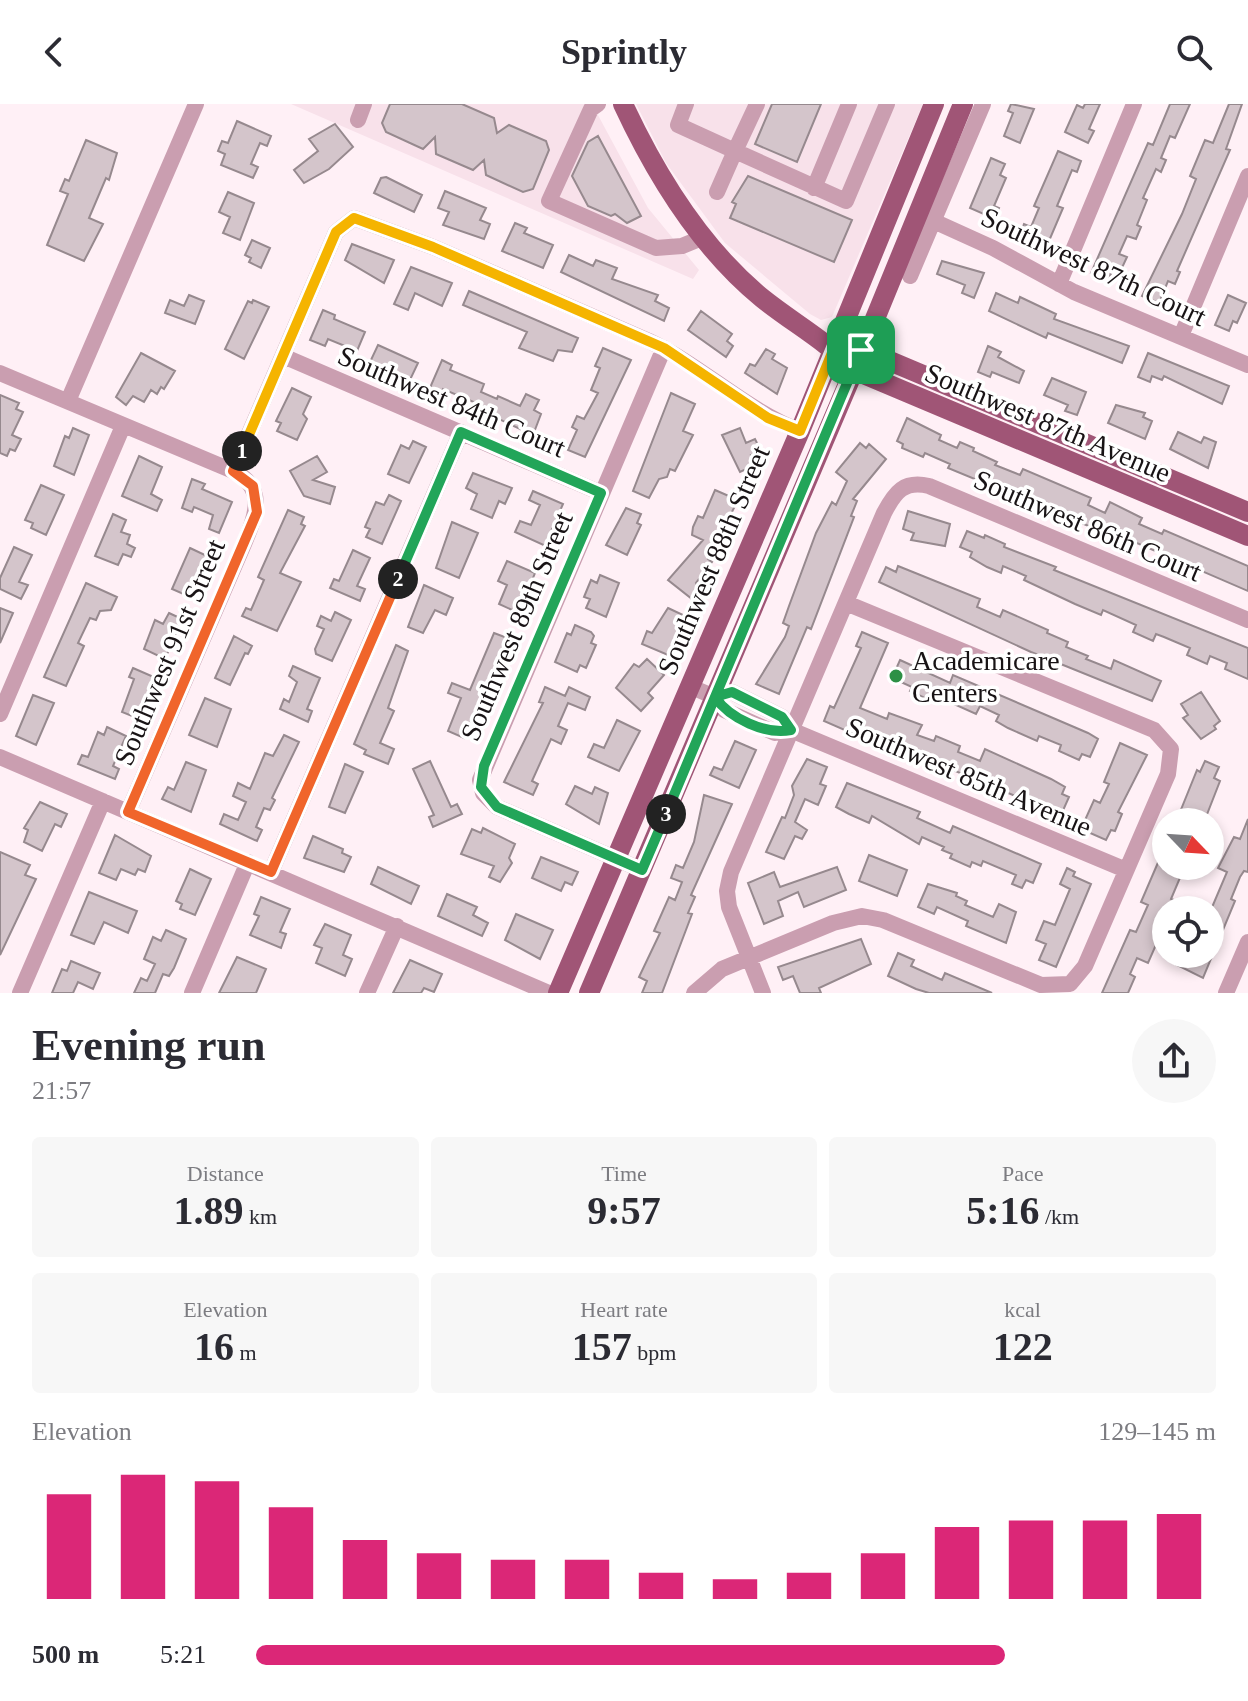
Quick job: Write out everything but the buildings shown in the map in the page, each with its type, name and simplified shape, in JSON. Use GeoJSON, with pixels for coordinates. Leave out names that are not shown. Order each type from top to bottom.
{"type":"FeatureCollection","features":[{"type":"Feature","properties":{"kind":"main road","name":"Southwest 87th Avenue"},"geometry":{"type":"LineString","coordinates":[[623,104],[655,166],[704,237],[761,297],[834,348],[854,370],[1248,536]]}},
{"type":"Feature","properties":{"kind":"main road","name":"Southwest 88th Street"},"geometry":{"type":"LineString","coordinates":[[558,993],[800,431],[934,104]]}},
{"type":"Feature","properties":{"kind":"main road","name":"Southwest 88th Street"},"geometry":{"type":"LineString","coordinates":[[589,993],[861,350],[926,218],[963,104]]}},
{"type":"Feature","properties":{"kind":"main road","name":"Southwest 87th Avenue"},"geometry":{"type":"LineString","coordinates":[[834,348],[861,350],[1248,512]]}},
{"type":"Feature","properties":{"kind":"street"},"geometry":{"type":"LineString","coordinates":[[68,401],[196,104]]}},
{"type":"Feature","properties":{"kind":"street"},"geometry":{"type":"LineString","coordinates":[[598,104],[591,109],[549,201],[656,248],[682,246],[704,237]]}},
{"type":"Feature","properties":{"kind":"street"},"geometry":{"type":"LineString","coordinates":[[686,104],[678,125],[846,201],[887,104]]}},
{"type":"Feature","properties":{"kind":"street"},"geometry":{"type":"LineString","coordinates":[[717,192],[757,104]]}},
{"type":"Feature","properties":{"kind":"street"},"geometry":{"type":"LineString","coordinates":[[814,188],[849,104]]}},
{"type":"Feature","properties":{"kind":"street","name":"Southwest 88th Street"},"geometry":{"type":"LineString","coordinates":[[910,276],[926,218],[983,104]]}},
{"type":"Feature","properties":{"kind":"street"},"geometry":{"type":"LineString","coordinates":[[1059,284],[1134,104]]}},
{"type":"Feature","properties":{"kind":"street"},"geometry":{"type":"LineString","coordinates":[[1181,336],[1248,176]]}},
{"type":"Feature","properties":{"kind":"street","name":"Southwest 87th Court"},"geometry":{"type":"LineString","coordinates":[[926,218],[1059,284],[1248,365]]}},
{"type":"Feature","properties":{"kind":"street"},"geometry":{"type":"LineString","coordinates":[[0,373],[233,471],[336,232],[350,219],[364,219],[664,348],[768,418],[800,431]]}},
{"type":"Feature","properties":{"kind":"street","name":"Southwest 89th Street"},"geometry":{"type":"LineString","coordinates":[[616,858],[497,807],[483,793],[480,780],[664,348]]}},
{"type":"Feature","properties":{"kind":"street","name":"Southwest 84th Court"},"geometry":{"type":"LineString","coordinates":[[283,356],[601,493]]}},
{"type":"Feature","properties":{"kind":"street"},"geometry":{"type":"LineString","coordinates":[[0,714],[123,426]]}},
{"type":"Feature","properties":{"kind":"street"},"geometry":{"type":"LineString","coordinates":[[271,872],[461,432]]}},
{"type":"Feature","properties":{"kind":"street","name":"Southwest 91st Street"},"geometry":{"type":"LineString","coordinates":[[128,812],[257,512],[253,486],[233,471]]}},
{"type":"Feature","properties":{"kind":"street","name":"Southwest 86th Court"},"geometry":{"type":"LineString","coordinates":[[846,603],[884,513],[895,494],[907,485],[929,486],[1248,620]]}},
{"type":"Feature","properties":{"kind":"street"},"geometry":{"type":"LineString","coordinates":[[694,993],[713,975],[748,958],[833,923],[862,916],[883,920],[1041,985],[1061,986],[1076,979],[1085,966],[1168,774],[1172,754],[1169,743],[1154,730],[846,603],[728,883],[729,907],[748,958],[763,993]]}},
{"type":"Feature","properties":{"kind":"street","name":"Southwest 85th Avenue"},"geometry":{"type":"LineString","coordinates":[[689,686],[715,697],[732,692],[782,717],[791,730],[1126,870]]}},
{"type":"Feature","properties":{"kind":"street"},"geometry":{"type":"LineString","coordinates":[[0,757],[397,926],[539,991]]}},
{"type":"Feature","properties":{"kind":"street","name":"Southwest 91st Street"},"geometry":{"type":"LineString","coordinates":[[20,993],[103,801]]}},
{"type":"Feature","properties":{"kind":"street"},"geometry":{"type":"LineString","coordinates":[[616,858],[642,870]]}},
{"type":"Feature","properties":{"kind":"street"},"geometry":{"type":"LineString","coordinates":[[192,993],[248,862]]}},
{"type":"Feature","properties":{"kind":"street"},"geometry":{"type":"LineString","coordinates":[[367,993],[397,926]]}},
{"type":"Feature","properties":{"kind":"street"},"geometry":{"type":"LineString","coordinates":[[1226,993],[1248,942]]}},
{"type":"Feature","properties":{"kind":"shaded area"},"geometry":{"type":"Polygon","coordinates":[[[291,104],[592,104],[648,208],[699,270],[693,279],[291,104]]]}},
{"type":"Feature","properties":{"kind":"shaded area"},"geometry":{"type":"Polygon","coordinates":[[[636,104],[923,104],[832,317],[821,320],[810,314],[725,243],[666,163],[636,104]]]}},
{"type":"Feature","properties":{"kind":"place","name":"Academicare Centers"},"geometry":{"type":"Point","coordinates":[896,676]}},
{"type":"Feature","properties":{"kind":"route"},"geometry":{"type":"LineString","coordinates":[[861,350],[715,697],[732,692],[782,717],[791,730],[775,733],[724,710],[715,697],[642,870],[497,807],[481,787],[484,766],[601,493],[461,432],[271,872],[128,812],[257,512],[257,495],[253,486],[233,471],[336,232],[345,222],[354,218],[364,219],[649,341],[683,358],[768,418],[800,431],[834,348],[861,350]]}}]}
